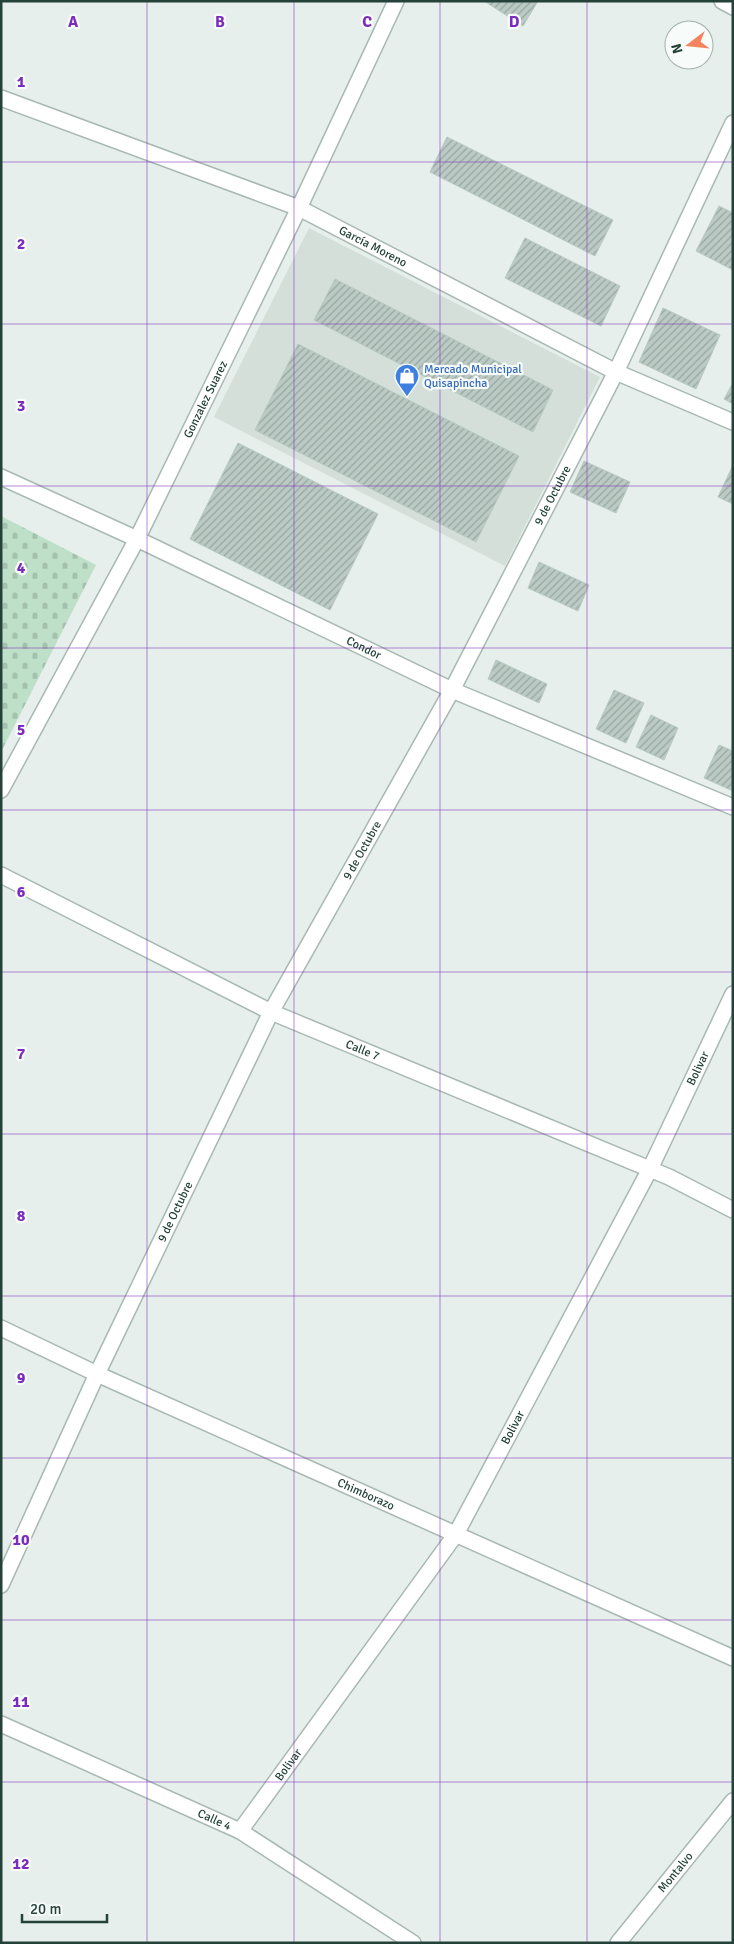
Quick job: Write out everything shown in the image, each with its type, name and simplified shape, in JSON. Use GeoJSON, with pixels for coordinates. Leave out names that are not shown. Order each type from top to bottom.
{"type":"FeatureCollection","features":[{"type":"Feature","properties":{"kind":"street","name":"Gonzalez Suarez"},"geometry":{"type":"LineString","coordinates":[[1,790],[137,539],[299,208],[396,1]]}},
{"type":"Feature","properties":{"kind":"street"},"geometry":{"type":"LineString","coordinates":[[722,1],[733,7]]}},
{"type":"Feature","properties":{"kind":"street","name":"García Moreno"},"geometry":{"type":"LineString","coordinates":[[1,98],[299,208],[616,372],[733,422]]}},
{"type":"Feature","properties":{"kind":"street","name":"9 de Octubre"},"geometry":{"type":"LineString","coordinates":[[1,1584],[97,1374],[272,1012],[452,690],[616,372],[733,123]]}},
{"type":"Feature","properties":{"kind":"street","name":"Condor"},"geometry":{"type":"LineString","coordinates":[[1,477],[137,539],[452,690],[733,807]]}},
{"type":"Feature","properties":{"kind":"street","name":"Calle 7"},"geometry":{"type":"LineString","coordinates":[[1,875],[272,1012],[650,1169],[733,1210]]}},
{"type":"Feature","properties":{"kind":"street","name":"Bolivar"},"geometry":{"type":"LineString","coordinates":[[240,1831],[456,1534],[650,1169],[733,994]]}},
{"type":"Feature","properties":{"kind":"street","name":"Chimborazo"},"geometry":{"type":"LineString","coordinates":[[1,1328],[97,1374],[733,1658]]}},
{"type":"Feature","properties":{"kind":"street","name":"Calle 4"},"geometry":{"type":"LineString","coordinates":[[1,1724],[240,1831],[413,1943]]}},
{"type":"Feature","properties":{"kind":"street","name":"Montalvo"},"geometry":{"type":"LineString","coordinates":[[618,1943],[733,1801]]}},
{"type":"Feature","properties":{"kind":"shaded area","name":"Mercado Municipal Quisapincha"},"geometry":{"type":"Polygon","coordinates":[[[309,228],[600,377],[505,566],[214,417],[309,228]]]}},
{"type":"Feature","properties":{"kind":"green space"},"geometry":{"type":"Polygon","coordinates":[[[1,516],[96,565],[1,752],[1,516]]]}},
{"type":"Feature","properties":{"kind":"building"},"geometry":{"type":"Polygon","coordinates":[[[484,1],[538,1],[523,26],[484,1]]]}},
{"type":"Feature","properties":{"kind":"building"},"geometry":{"type":"Polygon","coordinates":[[[447,137],[613,220],[595,256],[430,172],[447,137]]]}},
{"type":"Feature","properties":{"kind":"building"},"geometry":{"type":"Polygon","coordinates":[[[719,206],[733,213],[733,270],[696,251],[719,206]]]}},
{"type":"Feature","properties":{"kind":"building"},"geometry":{"type":"Polygon","coordinates":[[[525,238],[620,286],[601,326],[505,278],[525,238]]]}},
{"type":"Feature","properties":{"kind":"building"},"geometry":{"type":"Polygon","coordinates":[[[335,279],[553,390],[533,432],[314,320],[335,279]]]}},
{"type":"Feature","properties":{"kind":"building"},"geometry":{"type":"Polygon","coordinates":[[[663,308],[720,335],[696,389],[639,362],[663,308]]]}},
{"type":"Feature","properties":{"kind":"building"},"geometry":{"type":"Polygon","coordinates":[[[298,344],[519,456],[476,542],[255,430],[298,344]]]}},
{"type":"Feature","properties":{"kind":"building"},"geometry":{"type":"Polygon","coordinates":[[[733,383],[733,404],[724,399],[733,383]]]}},
{"type":"Feature","properties":{"kind":"building"},"geometry":{"type":"Polygon","coordinates":[[[238,443],[378,514],[330,610],[190,539],[238,443]]]}},
{"type":"Feature","properties":{"kind":"building"},"geometry":{"type":"Polygon","coordinates":[[[584,461],[630,482],[616,513],[570,492],[584,461]]]}},
{"type":"Feature","properties":{"kind":"building"},"geometry":{"type":"Polygon","coordinates":[[[733,465],[733,504],[718,497],[733,465]]]}},
{"type":"Feature","properties":{"kind":"building"},"geometry":{"type":"Polygon","coordinates":[[[539,562],[589,585],[578,611],[528,588],[539,562]]]}},
{"type":"Feature","properties":{"kind":"building"},"geometry":{"type":"Polygon","coordinates":[[[496,660],[547,684],[539,703],[488,679],[496,660]]]}},
{"type":"Feature","properties":{"kind":"building"},"geometry":{"type":"Polygon","coordinates":[[[614,690],[644,703],[626,743],[596,729],[614,690]]]}},
{"type":"Feature","properties":{"kind":"building"},"geometry":{"type":"Polygon","coordinates":[[[651,715],[678,728],[664,760],[636,747],[651,715]]]}},
{"type":"Feature","properties":{"kind":"building"},"geometry":{"type":"Polygon","coordinates":[[[719,745],[733,751],[733,791],[704,778],[719,745]]]}},
{"type":"Feature","properties":{"kind":"place","name":"Mercado Municipal Quisapincha"},"geometry":{"type":"Point","coordinates":[407,397]}}]}
